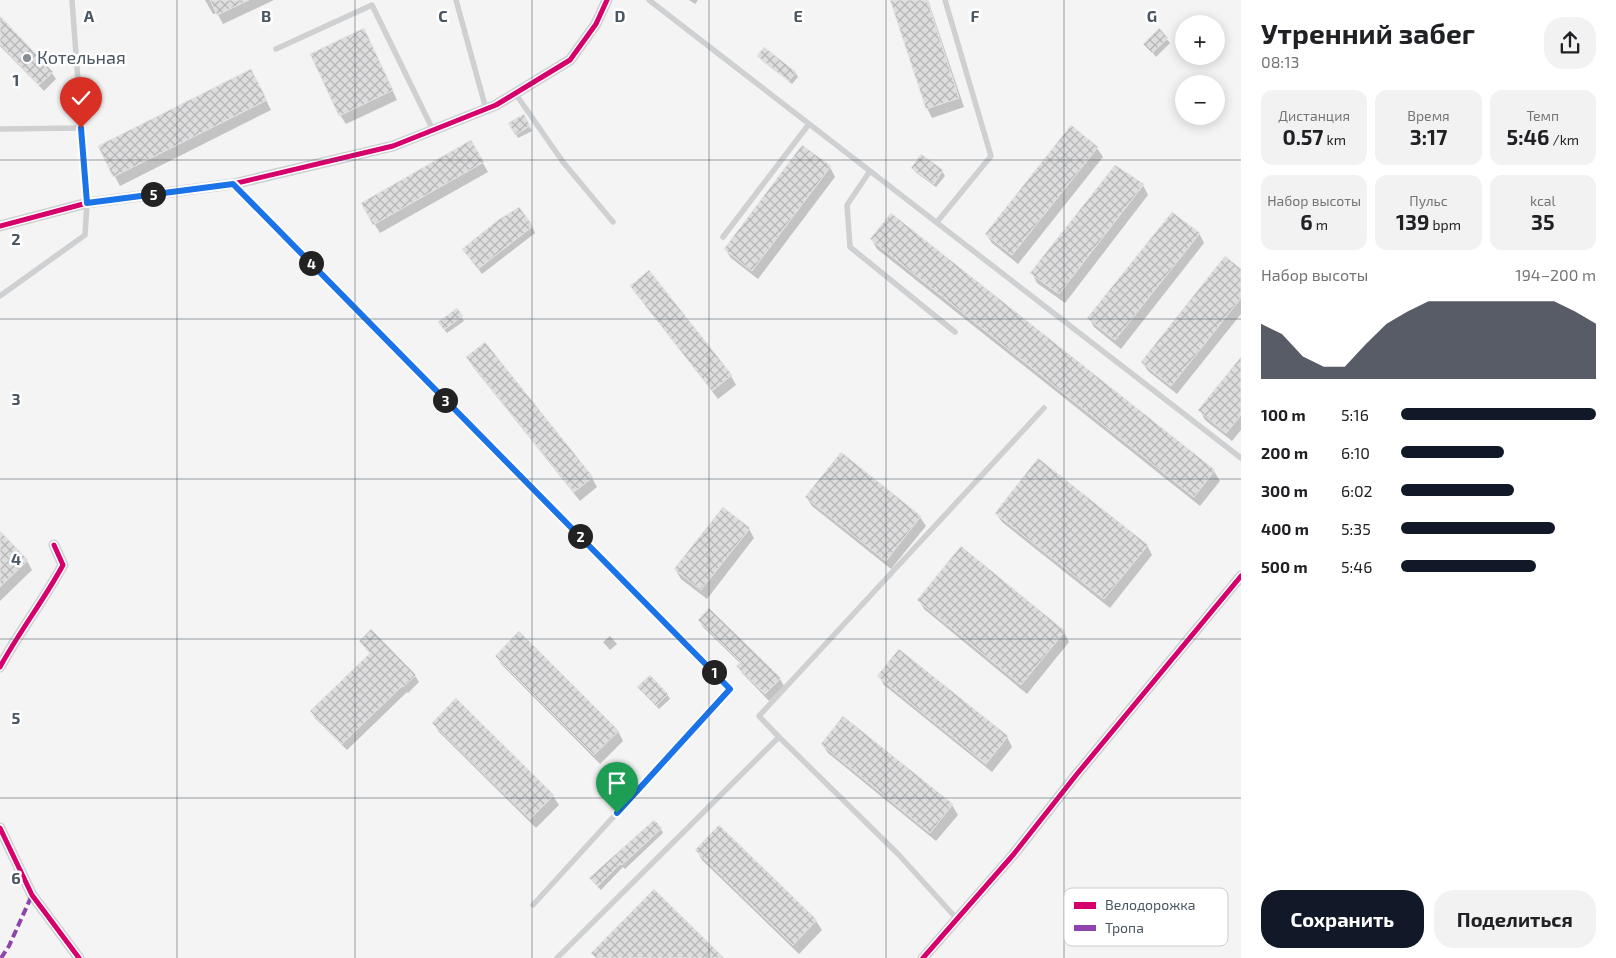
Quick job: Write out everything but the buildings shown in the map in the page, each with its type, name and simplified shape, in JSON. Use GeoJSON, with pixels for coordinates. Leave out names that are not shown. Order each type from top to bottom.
{"type":"FeatureCollection","features":[{"type":"Feature","properties":{"kind":"street"},"geometry":{"type":"LineString","coordinates":[[0,226],[87,203],[233,184],[393,146],[496,105],[570,60],[596,24],[607,0]]}},
{"type":"Feature","properties":{"kind":"street"},"geometry":{"type":"LineString","coordinates":[[0,667],[63,565],[54,545]]}},
{"type":"Feature","properties":{"kind":"street"},"geometry":{"type":"LineString","coordinates":[[923,958],[1013,855],[1077,774],[1241,576]]}},
{"type":"Feature","properties":{"kind":"street"},"geometry":{"type":"LineString","coordinates":[[0,828],[32,895],[78,958]]}},
{"type":"Feature","properties":{"kind":"lane"},"geometry":{"type":"LineString","coordinates":[[0,296],[85,235],[87,203],[72,0]]}},
{"type":"Feature","properties":{"kind":"lane"},"geometry":{"type":"LineString","coordinates":[[456,0],[486,109]]}},
{"type":"Feature","properties":{"kind":"lane"},"geometry":{"type":"LineString","coordinates":[[649,0],[1241,458]]}},
{"type":"Feature","properties":{"kind":"lane"},"geometry":{"type":"LineString","coordinates":[[937,222],[991,156],[945,0]]}},
{"type":"Feature","properties":{"kind":"lane"},"geometry":{"type":"LineString","coordinates":[[276,50],[372,2],[433,130]]}},
{"type":"Feature","properties":{"kind":"lane"},"geometry":{"type":"LineString","coordinates":[[515,93],[564,162],[613,222]]}},
{"type":"Feature","properties":{"kind":"lane"},"geometry":{"type":"LineString","coordinates":[[723,237],[809,124]]}},
{"type":"Feature","properties":{"kind":"lane"},"geometry":{"type":"LineString","coordinates":[[0,129],[81,128]]}},
{"type":"Feature","properties":{"kind":"lane"},"geometry":{"type":"LineString","coordinates":[[870,171],[846,205],[850,247],[956,332]]}},
{"type":"Feature","properties":{"kind":"lane"},"geometry":{"type":"LineString","coordinates":[[233,184],[730,689],[533,905]]}},
{"type":"Feature","properties":{"kind":"lane"},"geometry":{"type":"LineString","coordinates":[[957,919],[898,854],[759,716],[1044,408]]}},
{"type":"Feature","properties":{"kind":"lane"},"geometry":{"type":"LineString","coordinates":[[557,958],[779,737]]}},
{"type":"Feature","properties":{"kind":"marked path"},"geometry":{"type":"LineString","coordinates":[[1,958],[9,946],[32,895]]}},
{"type":"Feature","properties":{"kind":"cycle path"},"geometry":{"type":"LineString","coordinates":[[0,226],[87,203],[233,184],[393,146],[496,105],[570,60],[596,24],[607,0]]}},
{"type":"Feature","properties":{"kind":"cycle path"},"geometry":{"type":"LineString","coordinates":[[0,667],[63,565],[54,545]]}},
{"type":"Feature","properties":{"kind":"cycle path"},"geometry":{"type":"LineString","coordinates":[[923,958],[1013,855],[1077,774],[1241,576]]}},
{"type":"Feature","properties":{"kind":"cycle path"},"geometry":{"type":"LineString","coordinates":[[0,828],[32,895],[79,958]]}},
{"type":"Feature","properties":{"kind":"place","name":"Котельная"},"geometry":{"type":"Point","coordinates":[27,58]}},
{"type":"Feature","properties":{"kind":"route"},"geometry":{"type":"LineString","coordinates":[[81,128],[87,203],[233,184],[730,689],[617,813]]}}]}
